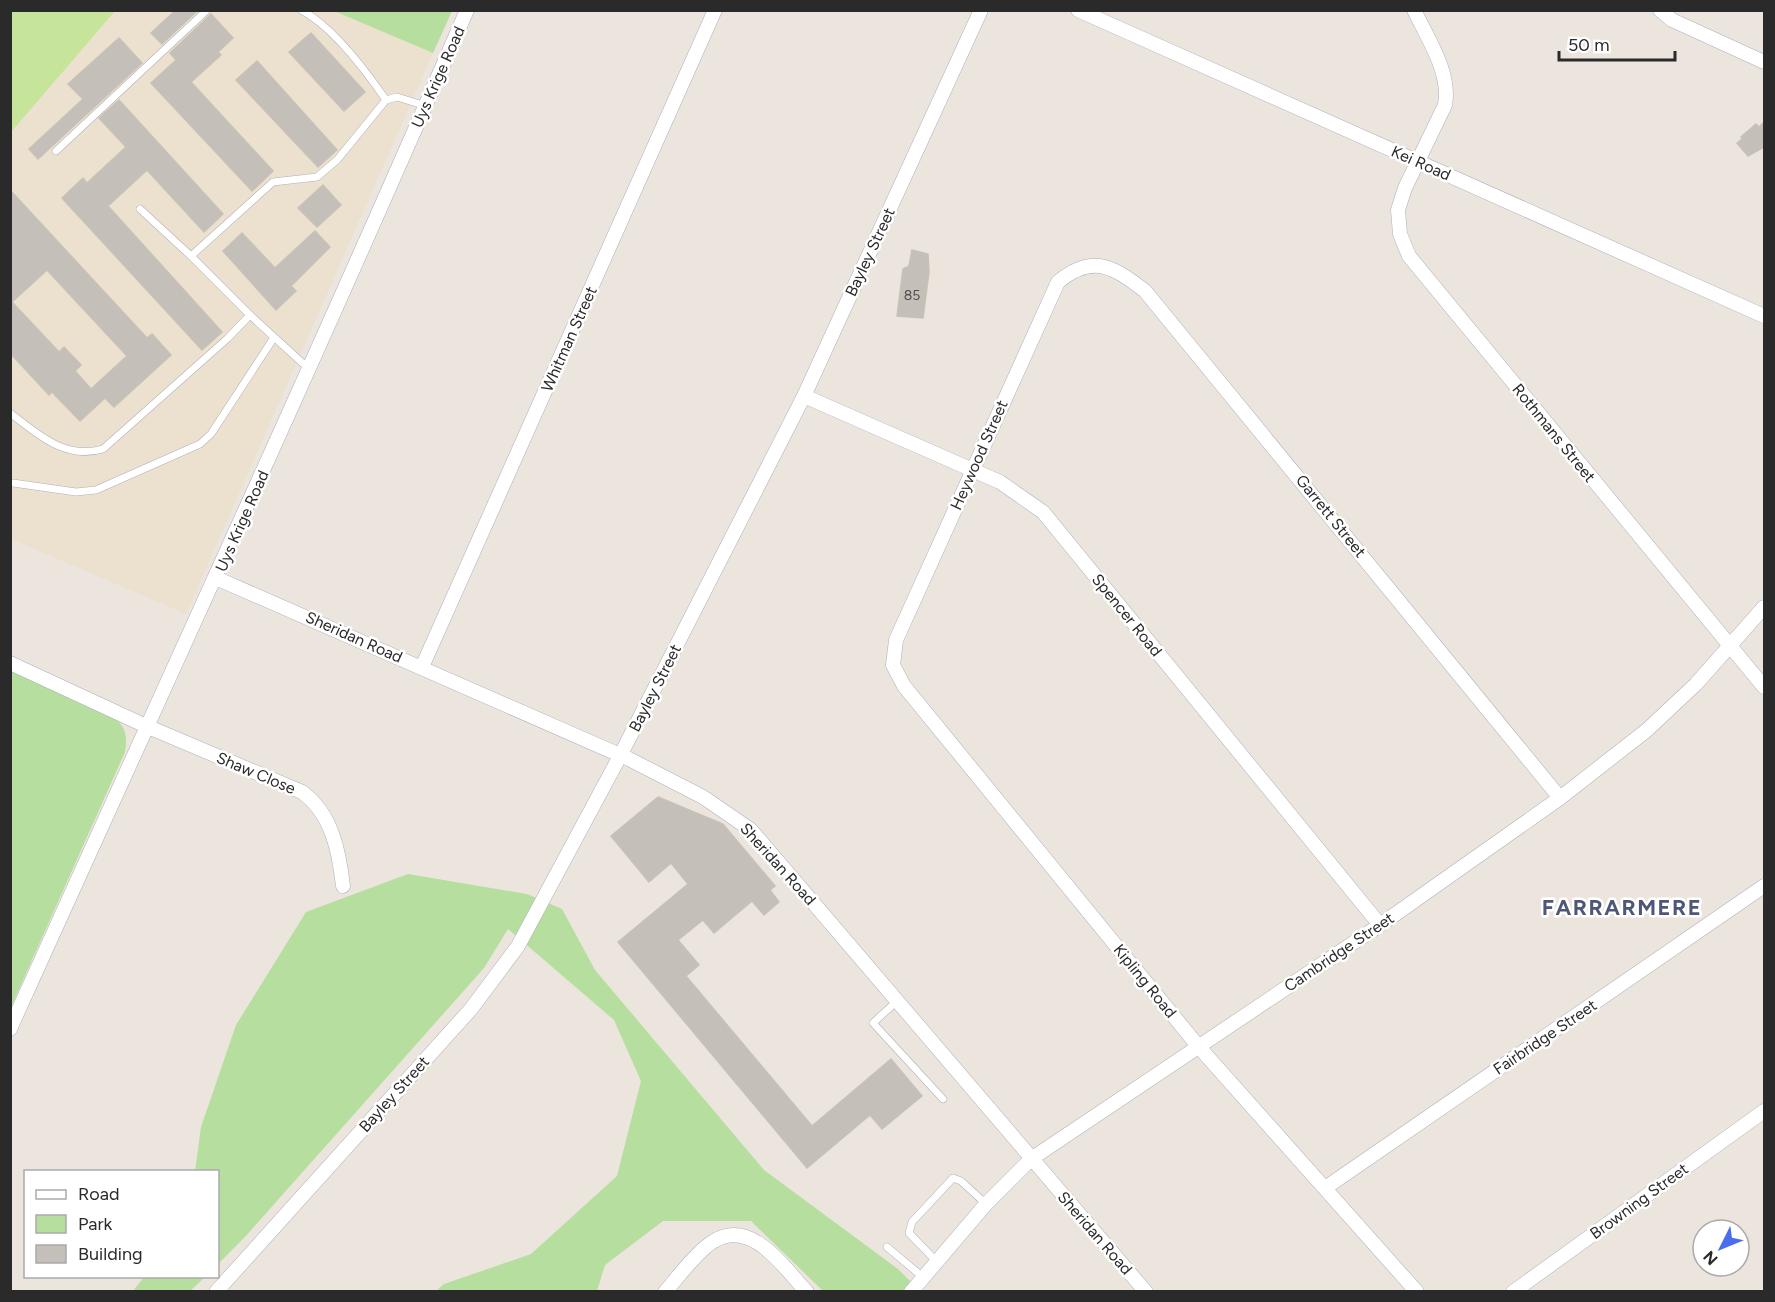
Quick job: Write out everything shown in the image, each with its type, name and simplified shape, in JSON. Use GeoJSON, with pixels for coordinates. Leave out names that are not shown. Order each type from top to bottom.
{"type":"FeatureCollection","features":[{"type":"Feature","properties":{"kind":"street","name":"Uys Krige Road"},"geometry":{"type":"LineString","coordinates":[[10,1029],[146,726],[216,578],[467,10]]}},
{"type":"Feature","properties":{"kind":"street","name":"Whitman Street"},"geometry":{"type":"LineString","coordinates":[[422,667],[715,10]]}},
{"type":"Feature","properties":{"kind":"street","name":"Bayley Street"},"geometry":{"type":"LineString","coordinates":[[216,1292],[502,971],[518,946],[620,756],[804,396],[981,10]]}},
{"type":"Feature","properties":{"kind":"street","name":"Kei Road"},"geometry":{"type":"LineString","coordinates":[[1078,10],[1764,316]]}},
{"type":"Feature","properties":{"kind":"street","name":"Rothmans Street"},"geometry":{"type":"LineString","coordinates":[[1414,10],[1445,79],[1448,92],[1446,105],[1405,188],[1398,210],[1400,234],[1409,256],[1764,687]]}},
{"type":"Feature","properties":{"kind":"street"},"geometry":{"type":"LineString","coordinates":[[1660,10],[1672,20],[1764,62]]}},
{"type":"Feature","properties":{"kind":"street","name":"Heywood Street"},"geometry":{"type":"LineString","coordinates":[[892,657],[900,631],[974,470],[1052,291],[1070,272],[1082,266]]}},
{"type":"Feature","properties":{"kind":"street","name":"Garrett Street"},"geometry":{"type":"LineString","coordinates":[[1082,266],[1108,266],[1145,291],[1560,798]]}},
{"type":"Feature","properties":{"kind":"street","name":"Spencer Road"},"geometry":{"type":"LineString","coordinates":[[804,396],[974,470],[1019,493],[1043,512],[1380,925]]}},
{"type":"Feature","properties":{"kind":"street","name":"Sheridan Road"},"geometry":{"type":"LineString","coordinates":[[216,578],[620,756],[703,797],[751,830],[1146,1292]]}},
{"type":"Feature","properties":{"kind":"street","name":"Cambridge Street"},"geometry":{"type":"LineString","coordinates":[[911,1292],[986,1204],[1031,1159],[1380,925],[1560,798],[1647,730],[1696,684],[1764,607]]}},
{"type":"Feature","properties":{"kind":"street","name":"Kipling Road"},"geometry":{"type":"LineString","coordinates":[[892,657],[893,665],[904,686],[1198,1046],[1417,1292]]}},
{"type":"Feature","properties":{"kind":"street","name":"Shaw Close"},"geometry":{"type":"LineString","coordinates":[[10,663],[146,726],[302,792],[313,800],[323,814],[339,853],[343,886]]}},
{"type":"Feature","properties":{"kind":"street","name":"Fairbridge Street"},"geometry":{"type":"LineString","coordinates":[[1325,1188],[1764,886]]}},
{"type":"Feature","properties":{"kind":"street","name":"Browning Street"},"geometry":{"type":"LineString","coordinates":[[1513,1292],[1764,1111]]}},
{"type":"Feature","properties":{"kind":"street"},"geometry":{"type":"LineString","coordinates":[[666,1292],[711,1242],[737,1235],[758,1242],[807,1292]]}},
{"type":"Feature","properties":{"kind":"lane"},"geometry":{"type":"LineString","coordinates":[[56,151],[207,10]]}},
{"type":"Feature","properties":{"kind":"lane"},"geometry":{"type":"LineString","coordinates":[[301,10],[312,16],[353,58],[386,100]]}},
{"type":"Feature","properties":{"kind":"lane"},"geometry":{"type":"LineString","coordinates":[[191,256],[273,182],[317,177],[337,160],[386,100],[397,97],[426,106]]}},
{"type":"Feature","properties":{"kind":"lane"},"geometry":{"type":"LineString","coordinates":[[140,209],[191,256],[273,339],[309,369]]}},
{"type":"Feature","properties":{"kind":"lane"},"geometry":{"type":"LineString","coordinates":[[10,413],[54,446],[84,453],[103,449],[212,353],[250,315]]}},
{"type":"Feature","properties":{"kind":"lane"},"geometry":{"type":"LineString","coordinates":[[12,483],[76,492],[96,490],[200,444],[210,434],[273,339]]}},
{"type":"Feature","properties":{"kind":"lane"},"geometry":{"type":"LineString","coordinates":[[898,1000],[873,1023],[943,1099]]}},
{"type":"Feature","properties":{"kind":"lane"},"geometry":{"type":"LineString","coordinates":[[937,1262],[910,1236],[908,1228],[912,1222],[953,1178],[961,1181],[986,1204]]}},
{"type":"Feature","properties":{"kind":"lane"},"geometry":{"type":"LineString","coordinates":[[887,1247],[924,1278]]}},
{"type":"Feature","properties":{"kind":"shaded area"},"geometry":{"type":"Polygon","coordinates":[[[11,11],[335,11],[433,53],[186,614],[11,539],[11,11]]]}},
{"type":"Feature","properties":{"kind":"green space"},"geometry":{"type":"Polygon","coordinates":[[[452,10],[433,53],[334,11],[452,10]]]}},
{"type":"Feature","properties":{"kind":"green space"},"geometry":{"type":"Polygon","coordinates":[[[10,11],[115,11],[11,132],[10,11]]]}},
{"type":"Feature","properties":{"kind":"green space"},"geometry":{"type":"Polygon","coordinates":[[[11,669],[116,719],[124,730],[126,742],[125,752],[11,1007],[11,669]]]}},
{"type":"Feature","properties":{"kind":"green space"},"geometry":{"type":"Polygon","coordinates":[[[408,874],[527,894],[562,909],[595,970],[764,1170],[898,1269],[920,1291],[823,1291],[751,1221],[663,1221],[605,1265],[597,1291],[436,1291],[444,1284],[531,1254],[617,1176],[641,1081],[614,1020],[508,929],[484,968],[245,1237],[219,1263],[219,1170],[195,1170],[201,1127],[236,1025],[306,912],[408,874]]]}},
{"type":"Feature","properties":{"kind":"green space"},"geometry":{"type":"Polygon","coordinates":[[[143,1278],[204,1278],[190,1291],[133,1291],[143,1278]]]}},
{"type":"Feature","properties":{"kind":"building"},"geometry":{"type":"Polygon","coordinates":[[[176,10],[198,10],[162,44],[151,33],[176,10]]]}},
{"type":"Feature","properties":{"kind":"building"},"geometry":{"type":"Polygon","coordinates":[[[211,14],[233,38],[218,52],[221,55],[191,82],[273,171],[252,191],[151,83],[176,60],[170,53],[211,14]]]}},
{"type":"Feature","properties":{"kind":"building"},"geometry":{"type":"Polygon","coordinates":[[[311,33],[365,92],[344,111],[289,52],[311,33]]]}},
{"type":"Feature","properties":{"kind":"building"},"geometry":{"type":"Polygon","coordinates":[[[119,38],[142,63],[38,159],[29,149],[83,99],[68,84],[119,38]]]}},
{"type":"Feature","properties":{"kind":"building"},"geometry":{"type":"Polygon","coordinates":[[[257,61],[337,150],[318,167],[236,80],[257,61]]]}},
{"type":"Feature","properties":{"kind":"building"},"geometry":{"type":"Polygon","coordinates":[[[119,100],[223,214],[204,232],[147,170],[108,206],[222,332],[202,350],[62,198],[83,178],[87,183],[126,147],[99,118],[119,100]]]}},
{"type":"Feature","properties":{"kind":"building"},"geometry":{"type":"Polygon","coordinates":[[[1764,122],[1764,147],[1748,156],[1737,143],[1756,124],[1759,127],[1764,122]]]}},
{"type":"Feature","properties":{"kind":"building"},"geometry":{"type":"Polygon","coordinates":[[[323,185],[341,205],[317,227],[298,208],[323,185]]]}},
{"type":"Feature","properties":{"kind":"building"},"geometry":{"type":"Polygon","coordinates":[[[10,190],[147,338],[152,334],[171,355],[114,407],[105,398],[80,421],[52,392],[49,395],[10,353],[10,190]],[[47,270],[12,302],[59,352],[64,347],[81,365],[75,371],[91,389],[127,356],[47,270]]]}},
{"type":"Feature","properties":{"kind":"building"},"geometry":{"type":"Polygon","coordinates":[[[315,231],[330,247],[291,286],[296,291],[276,310],[223,251],[242,233],[275,268],[315,231]]]}},
{"type":"Feature","properties":{"kind":"building"},"geometry":{"type":"Polygon","coordinates":[[[912,250],[928,254],[929,272],[923,318],[897,316],[903,269],[909,266],[912,250]]]}},
{"type":"Feature","properties":{"kind":"building"},"geometry":{"type":"Polygon","coordinates":[[[658,797],[723,824],[775,886],[770,890],[779,902],[764,915],[752,901],[714,933],[703,920],[678,940],[699,965],[686,976],[812,1126],[891,1059],[922,1096],[882,1129],[870,1115],[807,1168],[618,942],[688,884],[671,863],[649,882],[611,836],[658,797]]]}},
{"type":"Feature","properties":{"kind":"district","name":"FARRARMERE"},"geometry":{"type":"Point","coordinates":[1622,907]}}]}
